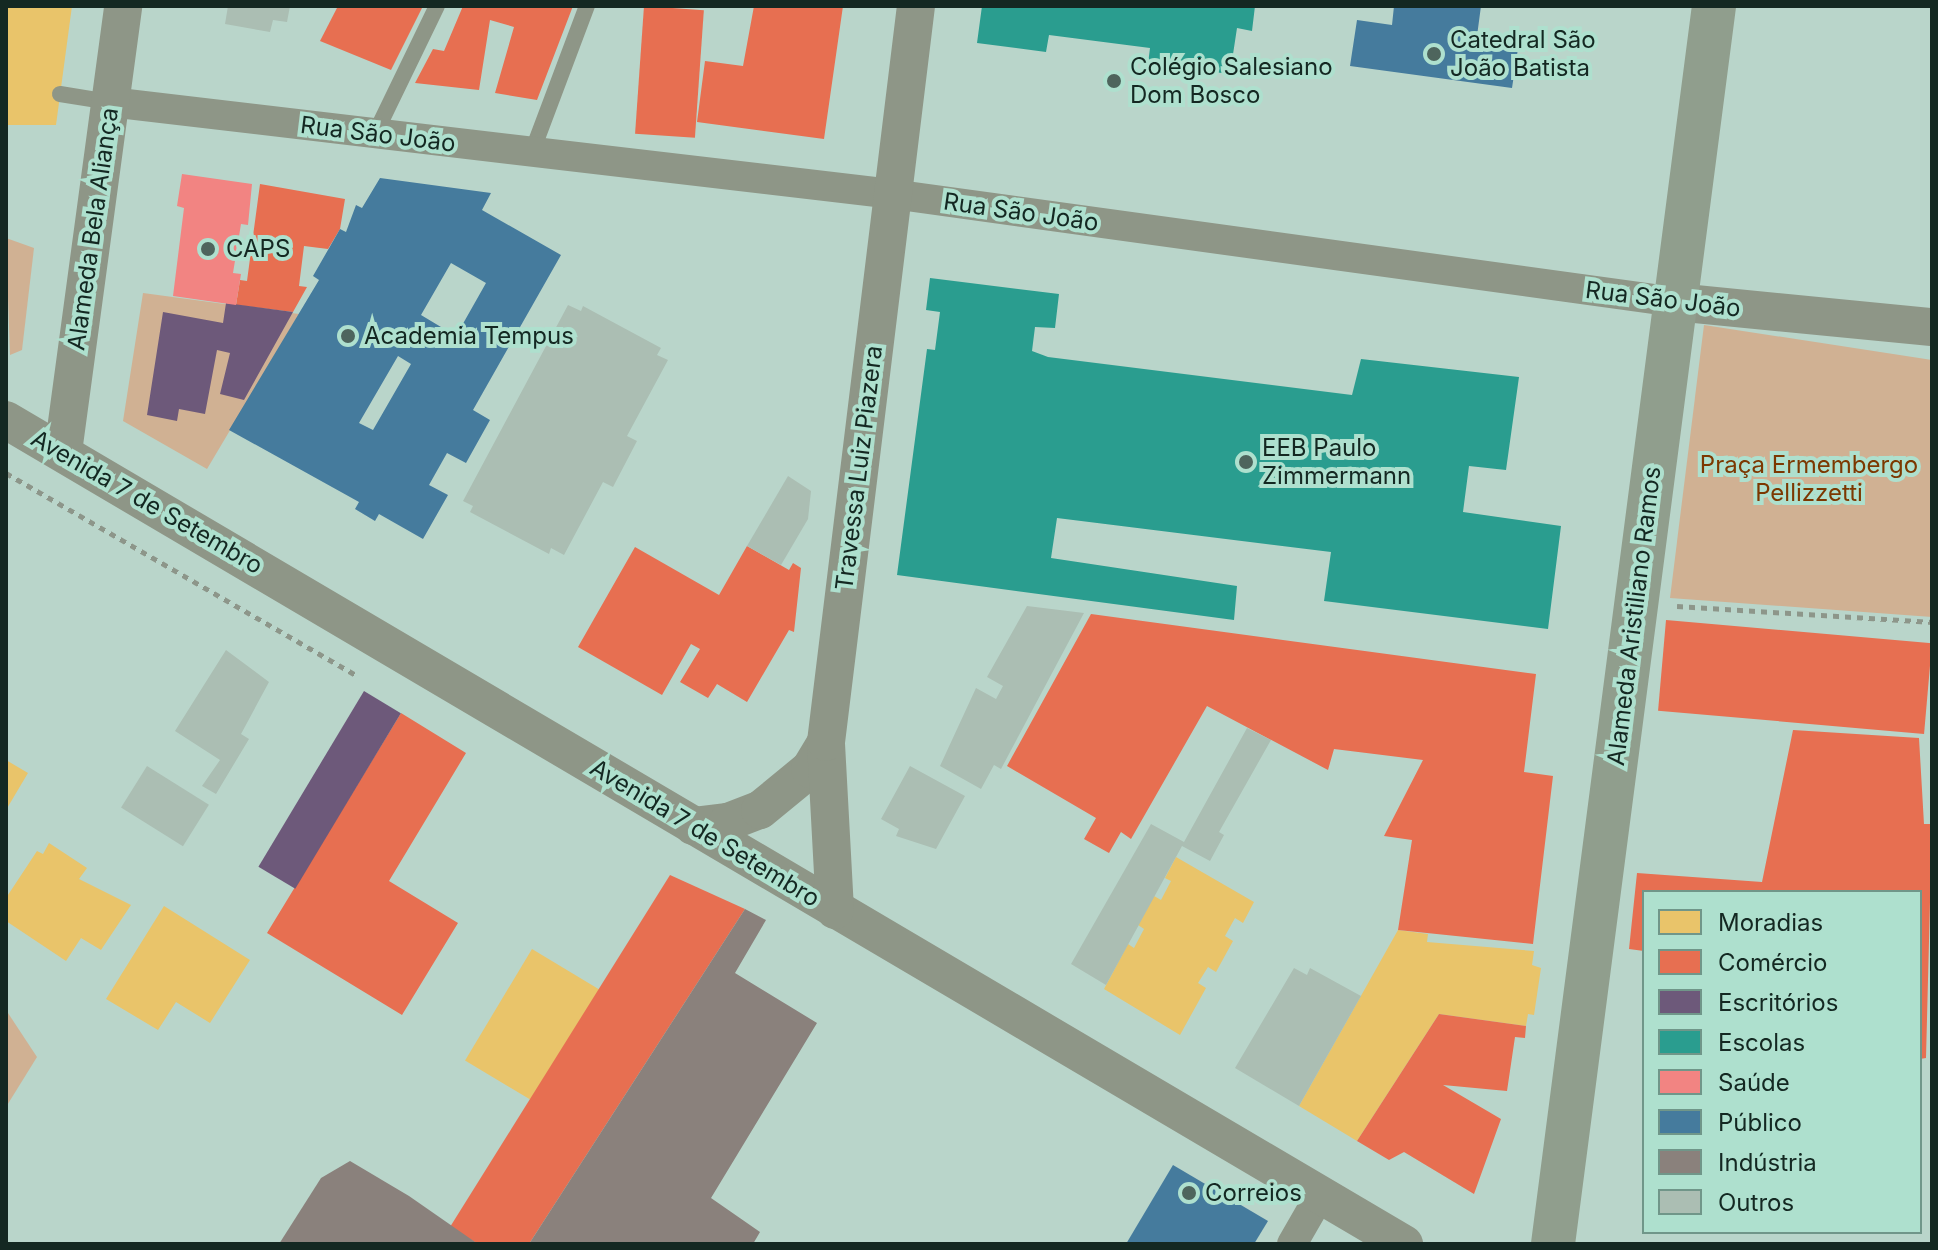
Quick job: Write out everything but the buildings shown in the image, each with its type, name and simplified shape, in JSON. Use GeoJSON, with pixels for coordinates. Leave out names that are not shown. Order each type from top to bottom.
{"type":"FeatureCollection","features":[{"type":"Feature","properties":{"kind":"main road","name":"Alameda Aristiliano Ramos"},"geometry":{"type":"LineString","coordinates":[[1546,1238],[1636,603],[1714,6]]}},
{"type":"Feature","properties":{"kind":"street","name":"Alameda Bela Aliança"},"geometry":{"type":"LineString","coordinates":[[63,452],[123,6]]}},
{"type":"Feature","properties":{"kind":"street","name":"Travessa Luiz Piazera"},"geometry":{"type":"LineString","coordinates":[[835,910],[826,742],[916,6]]}},
{"type":"Feature","properties":{"kind":"street","name":"Rua São João"},"geometry":{"type":"LineString","coordinates":[[110,102],[892,194],[1675,302],[1932,327]]}},
{"type":"Feature","properties":{"kind":"street","name":"Avenida 7 de Setembro"},"geometry":{"type":"LineString","coordinates":[[6,420],[1319,1197],[1404,1244]]}},
{"type":"Feature","properties":{"kind":"street","name":"Travessa Luiz Piazera"},"geometry":{"type":"LineString","coordinates":[[693,826],[728,822],[760,810],[810,769],[826,742]]}},
{"type":"Feature","properties":{"kind":"street"},"geometry":{"type":"LineString","coordinates":[[1292,1244],[1319,1197]]}},
{"type":"Feature","properties":{"kind":"lane"},"geometry":{"type":"LineString","coordinates":[[375,134],[437,6]]}},
{"type":"Feature","properties":{"kind":"lane"},"geometry":{"type":"LineString","coordinates":[[532,152],[587,6]]}},
{"type":"Feature","properties":{"kind":"lane"},"geometry":{"type":"LineString","coordinates":[[60,94],[110,102]]}},
{"type":"Feature","properties":{"kind":"path"},"geometry":{"type":"LineString","coordinates":[[1636,603],[1932,622]]}},
{"type":"Feature","properties":{"kind":"green space"},"geometry":{"type":"Polygon","coordinates":[[[6,238],[34,248],[22,350],[10,355],[6,238]]]}},
{"type":"Feature","properties":{"kind":"green space"},"geometry":{"type":"Polygon","coordinates":[[[143,293],[299,314],[207,469],[123,421],[143,293]]]}},
{"type":"Feature","properties":{"kind":"green space","name":"Praça Ermembergo Pellizzetti"},"geometry":{"type":"Polygon","coordinates":[[[1704,325],[1932,360],[1932,617],[1670,598],[1704,325]]]}},
{"type":"Feature","properties":{"kind":"green space"},"geometry":{"type":"Polygon","coordinates":[[[6,1010],[37,1057],[6,1107],[6,1010]]]}},
{"type":"Feature","properties":{"kind":"place","name":"Catedral São João Batista"},"geometry":{"type":"Point","coordinates":[1434,54]}},
{"type":"Feature","properties":{"kind":"place","name":"Colégio Salesiano Dom Bosco"},"geometry":{"type":"Point","coordinates":[1114,81]}},
{"type":"Feature","properties":{"kind":"place","name":"CAPS"},"geometry":{"type":"Point","coordinates":[208,249]}},
{"type":"Feature","properties":{"kind":"place","name":"Academia Tempus"},"geometry":{"type":"Point","coordinates":[348,336]}},
{"type":"Feature","properties":{"kind":"place","name":"EEB Paulo Zimmermann"},"geometry":{"type":"Point","coordinates":[1246,462]}},
{"type":"Feature","properties":{"kind":"place","name":"Correios"},"geometry":{"type":"Point","coordinates":[1189,1193]}}]}
